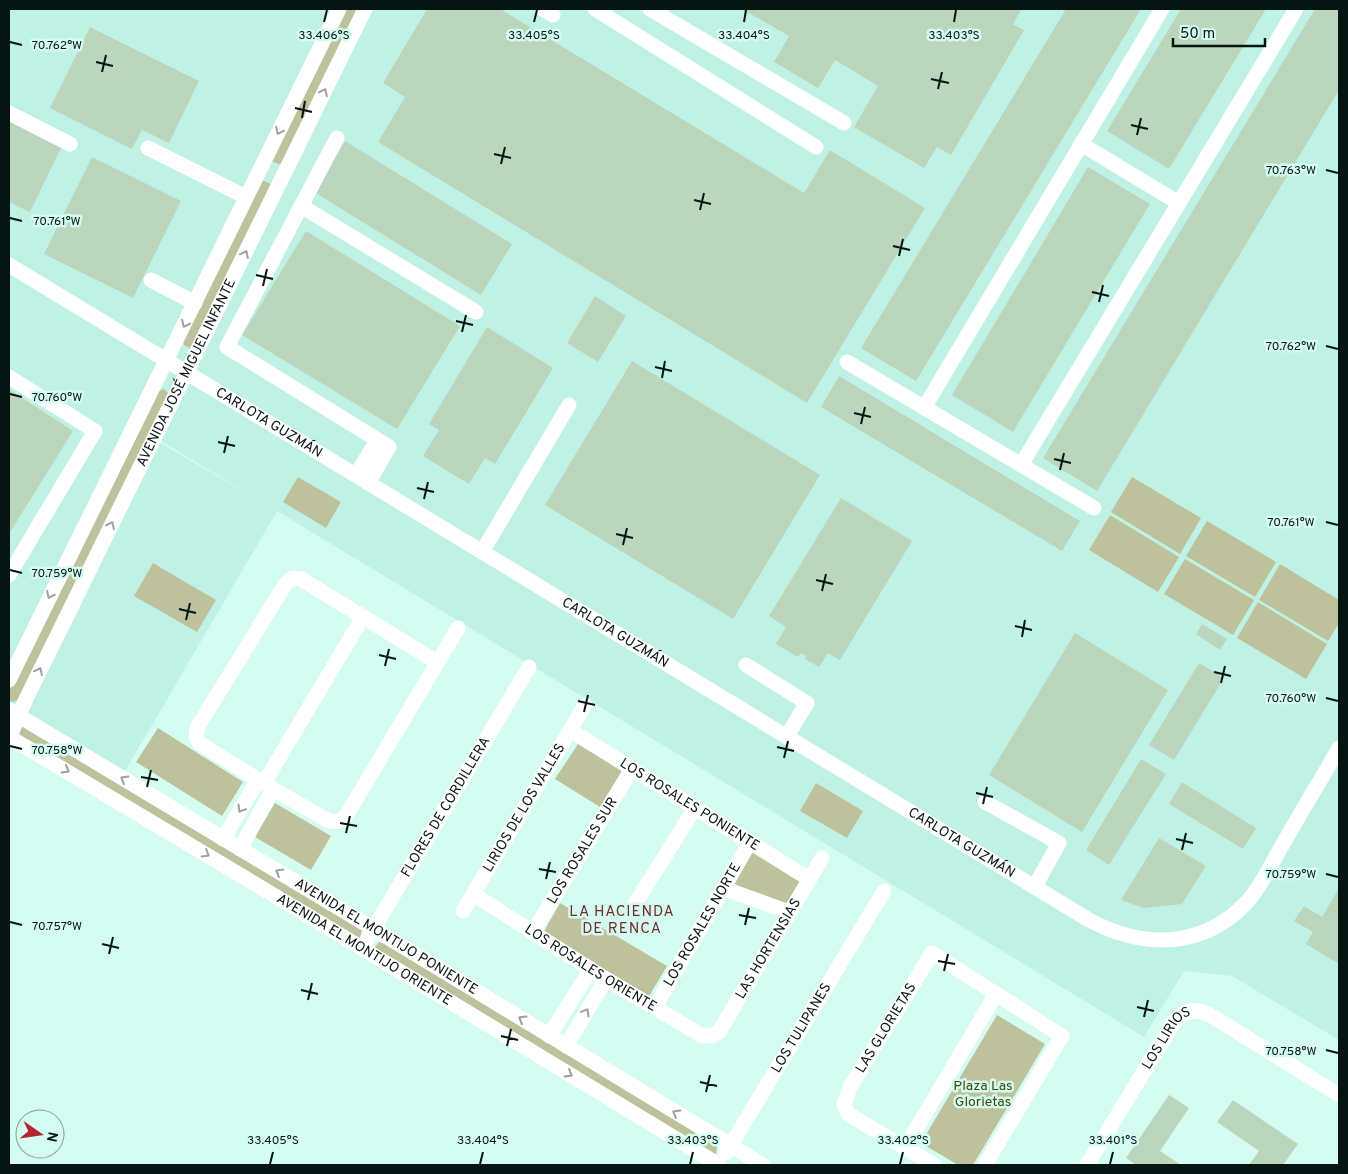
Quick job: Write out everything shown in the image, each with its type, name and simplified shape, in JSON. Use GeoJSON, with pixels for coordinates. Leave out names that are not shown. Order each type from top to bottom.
{"type":"FeatureCollection","features":[{"type":"Feature","properties":{"kind":"street","name":"AVENIDA JOSÉ MIGUEL INFANTE"},"geometry":{"type":"LineString","coordinates":[[9,680],[340,9]]}},
{"type":"Feature","properties":{"kind":"street","name":"AVENIDA JOSÉ MIGUEL INFANTE"},"geometry":{"type":"LineString","coordinates":[[9,737],[14,712],[186,373],[365,9]]}},
{"type":"Feature","properties":{"kind":"street"},"geometry":{"type":"LineString","coordinates":[[595,9],[816,146]]}},
{"type":"Feature","properties":{"kind":"street"},"geometry":{"type":"LineString","coordinates":[[650,9],[844,123]]}},
{"type":"Feature","properties":{"kind":"street"},"geometry":{"type":"LineString","coordinates":[[924,408],[1162,9]]}},
{"type":"Feature","properties":{"kind":"street"},"geometry":{"type":"LineString","coordinates":[[1021,465],[1296,9]]}},
{"type":"Feature","properties":{"kind":"street"},"geometry":{"type":"LineString","coordinates":[[9,113],[70,144]]}},
{"type":"Feature","properties":{"kind":"street"},"geometry":{"type":"LineString","coordinates":[[337,138],[227,347],[377,440],[362,479]]}},
{"type":"Feature","properties":{"kind":"street"},"geometry":{"type":"LineString","coordinates":[[1081,144],[1179,203]]}},
{"type":"Feature","properties":{"kind":"street"},"geometry":{"type":"LineString","coordinates":[[148,148],[246,197]]}},
{"type":"Feature","properties":{"kind":"street"},"geometry":{"type":"LineString","coordinates":[[262,164],[270,174],[274,176],[283,175]]}},
{"type":"Feature","properties":{"kind":"street"},"geometry":{"type":"LineString","coordinates":[[301,206],[476,312]]}},
{"type":"Feature","properties":{"kind":"street","name":"CARLOTA GUZMÁN"},"geometry":{"type":"LineString","coordinates":[[9,265],[1101,926],[1126,935],[1166,940],[1190,937],[1214,927],[1233,914],[1247,901],[1264,878],[1339,748]]}},
{"type":"Feature","properties":{"kind":"street"},"geometry":{"type":"LineString","coordinates":[[151,280],[195,303]]}},
{"type":"Feature","properties":{"kind":"street"},"geometry":{"type":"LineString","coordinates":[[847,362],[1094,508]]}},
{"type":"Feature","properties":{"kind":"street"},"geometry":{"type":"LineString","coordinates":[[9,377],[96,431],[9,575]]}},
{"type":"Feature","properties":{"kind":"street"},"geometry":{"type":"LineString","coordinates":[[482,552],[569,405]]}},
{"type":"Feature","properties":{"kind":"street"},"geometry":{"type":"LineString","coordinates":[[437,662],[301,579],[293,578],[286,583],[197,728],[196,737],[200,743],[265,784],[330,821],[338,821],[344,818],[458,628]]}},
{"type":"Feature","properties":{"kind":"street"},"geometry":{"type":"LineString","coordinates":[[224,839],[265,784],[363,617]]}},
{"type":"Feature","properties":{"kind":"street"},"geometry":{"type":"LineString","coordinates":[[746,665],[807,703],[787,736]]}},
{"type":"Feature","properties":{"kind":"street","name":"FLORES DE CORDILLERA"},"geometry":{"type":"LineString","coordinates":[[362,948],[529,667]]}},
{"type":"Feature","properties":{"kind":"street","name":"LIRIOS DE LOS VALLES"},"geometry":{"type":"LineString","coordinates":[[463,911],[585,705]]}},
{"type":"Feature","properties":{"kind":"street","name":"AVENIDA EL MONTIJO PONIENTE"},"geometry":{"type":"LineString","coordinates":[[14,712],[763,1165]]}},
{"type":"Feature","properties":{"kind":"street","name":"LOS ROSALES PONIENTE"},"geometry":{"type":"LineString","coordinates":[[570,730],[809,879]]}},
{"type":"Feature","properties":{"kind":"street","name":"AVENIDA EL MONTIJO ORIENTE"},"geometry":{"type":"LineString","coordinates":[[9,737],[362,948],[719,1165]]}},
{"type":"Feature","properties":{"kind":"street","name":"LOS ROSALES SUR"},"geometry":{"type":"LineString","coordinates":[[533,932],[632,769]]}},
{"type":"Feature","properties":{"kind":"street"},"geometry":{"type":"LineString","coordinates":[[240,849],[265,784]]}},
{"type":"Feature","properties":{"kind":"street"},"geometry":{"type":"LineString","coordinates":[[986,802],[1059,843],[1035,886]]}},
{"type":"Feature","properties":{"kind":"street"},"geometry":{"type":"LineString","coordinates":[[633,907],[695,808]]}},
{"type":"Feature","properties":{"kind":"street","name":"LOS ROSALES NORTE"},"geometry":{"type":"LineString","coordinates":[[655,1007],[750,842]]}},
{"type":"Feature","properties":{"kind":"street","name":"LAS HORTENSIAS"},"geometry":{"type":"LineString","coordinates":[[711,1036],[719,1032],[822,858]]}},
{"type":"Feature","properties":{"kind":"street"},"geometry":{"type":"LineString","coordinates":[[723,888],[789,912]]}},
{"type":"Feature","properties":{"kind":"street","name":"LOS TULIPANES"},"geometry":{"type":"LineString","coordinates":[[719,1165],[884,891]]}},
{"type":"Feature","properties":{"kind":"street","name":"LOS ROSALES ORIENTE"},"geometry":{"type":"LineString","coordinates":[[473,894],[606,979],[701,1035],[711,1036]]}},
{"type":"Feature","properties":{"kind":"street","name":"LAS GLORIETAS"},"geometry":{"type":"LineString","coordinates":[[929,1164],[848,1114],[844,1105],[850,1087],[932,953],[1062,1036],[985,1165]]}},
{"type":"Feature","properties":{"kind":"street"},"geometry":{"type":"LineString","coordinates":[[549,1036],[591,969]]}},
{"type":"Feature","properties":{"kind":"street"},"geometry":{"type":"LineString","coordinates":[[566,1046],[606,979]]}},
{"type":"Feature","properties":{"kind":"street"},"geometry":{"type":"LineString","coordinates":[[905,1148],[996,994]]}},
{"type":"Feature","properties":{"kind":"street","name":"LOS LIRIOS"},"geometry":{"type":"LineString","coordinates":[[1087,1165],[1174,1022],[1186,1012],[1197,1011],[1210,1015],[1339,1095]]}},
{"type":"Feature","properties":{"kind":"shaded area"},"geometry":{"type":"Polygon","coordinates":[[[9,9],[1339,9],[1339,1040],[1232,976],[1184,971],[1144,1037],[277,511],[124,773],[25,713],[9,740],[9,9]],[[156,438],[155,440],[245,492],[156,438]]]}},
{"type":"Feature","properties":{"kind":"green space"},"geometry":{"type":"Polygon","coordinates":[[[346,9],[358,9],[282,165],[271,161],[346,9]]]}},
{"type":"Feature","properties":{"kind":"green space"},"geometry":{"type":"Polygon","coordinates":[[[262,180],[273,185],[194,346],[189,348],[184,345],[183,341],[262,180]]]}},
{"type":"Feature","properties":{"kind":"green space"},"geometry":{"type":"Polygon","coordinates":[[[164,389],[168,393],[167,398],[19,699],[13,702],[9,700],[9,691],[158,391],[164,389]]]}},
{"type":"Feature","properties":{"kind":"green space"},"geometry":{"type":"Polygon","coordinates":[[[298,477],[341,502],[326,528],[283,502],[298,477]]]}},
{"type":"Feature","properties":{"kind":"green space"},"geometry":{"type":"Polygon","coordinates":[[[1132,477],[1201,518],[1180,554],[1111,512],[1132,477]]]}},
{"type":"Feature","properties":{"kind":"green space"},"geometry":{"type":"Polygon","coordinates":[[[1110,515],[1179,557],[1158,592],[1089,550],[1110,515]]]}},
{"type":"Feature","properties":{"kind":"green space"},"geometry":{"type":"Polygon","coordinates":[[[1207,521],[1276,562],[1255,597],[1186,556],[1207,521]]]}},
{"type":"Feature","properties":{"kind":"green space"},"geometry":{"type":"Polygon","coordinates":[[[1185,559],[1254,600],[1233,635],[1164,594],[1185,559]]]}},
{"type":"Feature","properties":{"kind":"green space"},"geometry":{"type":"Polygon","coordinates":[[[153,563],[216,600],[197,632],[134,596],[153,563]]]}},
{"type":"Feature","properties":{"kind":"green space"},"geometry":{"type":"Polygon","coordinates":[[[1280,564],[1339,600],[1339,623],[1328,641],[1259,600],[1280,564]]]}},
{"type":"Feature","properties":{"kind":"green space"},"geometry":{"type":"Polygon","coordinates":[[[1258,602],[1327,644],[1306,679],[1237,638],[1258,602]]]}},
{"type":"Feature","properties":{"kind":"green space"},"geometry":{"type":"Polygon","coordinates":[[[22,726],[362,930],[360,938],[354,938],[20,737],[19,734],[22,726]]]}},
{"type":"Feature","properties":{"kind":"green space"},"geometry":{"type":"Polygon","coordinates":[[[158,728],[243,782],[222,816],[136,762],[158,728]]]}},
{"type":"Feature","properties":{"kind":"green space"},"geometry":{"type":"Polygon","coordinates":[[[578,744],[622,771],[600,807],[555,779],[578,744]]]}},
{"type":"Feature","properties":{"kind":"green space"},"geometry":{"type":"Polygon","coordinates":[[[816,783],[863,811],[847,838],[800,811],[816,783]]]}},
{"type":"Feature","properties":{"kind":"green space"},"geometry":{"type":"Polygon","coordinates":[[[275,803],[331,836],[311,870],[255,837],[275,803]]]}},
{"type":"Feature","properties":{"kind":"green space"},"geometry":{"type":"Polygon","coordinates":[[[752,850],[802,880],[786,906],[731,886],[752,850]]]}},
{"type":"Feature","properties":{"kind":"green space"},"geometry":{"type":"Polygon","coordinates":[[[560,903],[667,966],[649,996],[543,933],[560,903]]]}},
{"type":"Feature","properties":{"kind":"green space"},"geometry":{"type":"Polygon","coordinates":[[[379,942],[388,944],[717,1145],[716,1154],[713,1155],[374,948],[379,942]]]}},
{"type":"Feature","properties":{"kind":"green space","name":"Plaza Las Glorietas"},"geometry":{"type":"Polygon","coordinates":[[[997,1015],[1045,1044],[973,1165],[958,1165],[921,1143],[997,1015]]]}},
{"type":"Feature","properties":{"kind":"building"},"geometry":{"type":"Polygon","coordinates":[[[427,9],[500,9],[804,193],[830,150],[925,208],[807,403],[378,142],[405,97],[383,83],[427,9]]]}},
{"type":"Feature","properties":{"kind":"building"},"geometry":{"type":"Polygon","coordinates":[[[742,9],[1018,9],[1021,10],[1013,24],[1024,30],[951,155],[937,147],[924,168],[854,127],[878,86],[835,60],[818,88],[774,62],[789,36],[742,9]]]}},
{"type":"Feature","properties":{"kind":"building"},"geometry":{"type":"Polygon","coordinates":[[[1066,9],[1141,9],[916,381],[861,348],[1066,9]]]}},
{"type":"Feature","properties":{"kind":"building"},"geometry":{"type":"Polygon","coordinates":[[[1181,9],[1266,9],[1169,169],[1107,131],[1181,9]]]}},
{"type":"Feature","properties":{"kind":"building"},"geometry":{"type":"Polygon","coordinates":[[[1315,9],[1339,9],[1339,90],[1097,491],[1043,458],[1315,9]]]}},
{"type":"Feature","properties":{"kind":"building"},"geometry":{"type":"Polygon","coordinates":[[[90,27],[199,81],[169,143],[142,130],[132,149],[50,108],[90,27]]]}},
{"type":"Feature","properties":{"kind":"building"},"geometry":{"type":"Polygon","coordinates":[[[9,120],[62,146],[30,212],[9,202],[9,120]]]}},
{"type":"Feature","properties":{"kind":"building"},"geometry":{"type":"Polygon","coordinates":[[[345,141],[512,244],[481,295],[314,192],[345,141]]]}},
{"type":"Feature","properties":{"kind":"building"},"geometry":{"type":"Polygon","coordinates":[[[92,157],[181,201],[133,298],[44,254],[92,157]]]}},
{"type":"Feature","properties":{"kind":"building"},"geometry":{"type":"Polygon","coordinates":[[[1088,167],[1150,204],[1013,432],[952,395],[1088,167]]]}},
{"type":"Feature","properties":{"kind":"building"},"geometry":{"type":"Polygon","coordinates":[[[306,231],[460,326],[397,429],[242,335],[306,231]]]}},
{"type":"Feature","properties":{"kind":"building"},"geometry":{"type":"Polygon","coordinates":[[[595,296],[626,316],[598,362],[567,343],[595,296]]]}},
{"type":"Feature","properties":{"kind":"building"},"geometry":{"type":"Polygon","coordinates":[[[487,327],[553,368],[495,464],[485,458],[469,484],[423,456],[439,430],[429,424],[487,327]]]}},
{"type":"Feature","properties":{"kind":"building"},"geometry":{"type":"Polygon","coordinates":[[[632,361],[820,475],[733,619],[545,505],[632,361]]]}},
{"type":"Feature","properties":{"kind":"building"},"geometry":{"type":"Polygon","coordinates":[[[839,376],[1080,521],[1062,551],[821,407],[839,376]]]}},
{"type":"Feature","properties":{"kind":"building"},"geometry":{"type":"Polygon","coordinates":[[[10,390],[73,431],[9,534],[9,392],[10,390]]]}},
{"type":"Feature","properties":{"kind":"building"},"geometry":{"type":"Polygon","coordinates":[[[841,498],[912,541],[840,660],[828,653],[819,667],[805,659],[806,656],[801,653],[798,657],[776,644],[786,627],[769,616],[841,498]]]}},
{"type":"Feature","properties":{"kind":"building"},"geometry":{"type":"Polygon","coordinates":[[[1202,624],[1227,639],[1220,650],[1196,634],[1202,624]]]}},
{"type":"Feature","properties":{"kind":"building"},"geometry":{"type":"Polygon","coordinates":[[[1075,633],[1168,690],[1082,832],[989,775],[1075,633]]]}},
{"type":"Feature","properties":{"kind":"building"},"geometry":{"type":"Polygon","coordinates":[[[1199,663],[1224,678],[1174,760],[1149,745],[1199,663]]]}},
{"type":"Feature","properties":{"kind":"building"},"geometry":{"type":"Polygon","coordinates":[[[1141,759],[1166,774],[1109,865],[1086,850],[1141,759]]]}},
{"type":"Feature","properties":{"kind":"building"},"geometry":{"type":"Polygon","coordinates":[[[1182,782],[1256,828],[1243,849],[1169,804],[1182,782]]]}},
{"type":"Feature","properties":{"kind":"building"},"geometry":{"type":"Polygon","coordinates":[[[1159,838],[1206,866],[1182,904],[1144,908],[1121,900],[1159,838]]]}},
{"type":"Feature","properties":{"kind":"building"},"geometry":{"type":"Polygon","coordinates":[[[1339,888],[1339,964],[1306,944],[1313,932],[1294,921],[1304,906],[1322,917],[1339,888]]]}},
{"type":"Feature","properties":{"kind":"building"},"geometry":{"type":"Polygon","coordinates":[[[1169,1095],[1189,1108],[1160,1151],[1181,1165],[1136,1165],[1126,1158],[1169,1095]]]}},
{"type":"Feature","properties":{"kind":"building"},"geometry":{"type":"Polygon","coordinates":[[[1233,1100],[1298,1144],[1283,1165],[1249,1165],[1259,1151],[1217,1122],[1233,1100]]]}},
{"type":"Feature","properties":{"kind":"district","name":"LA HACIENDA DE RENCA"},"geometry":{"type":"Point","coordinates":[622,920]}}]}
